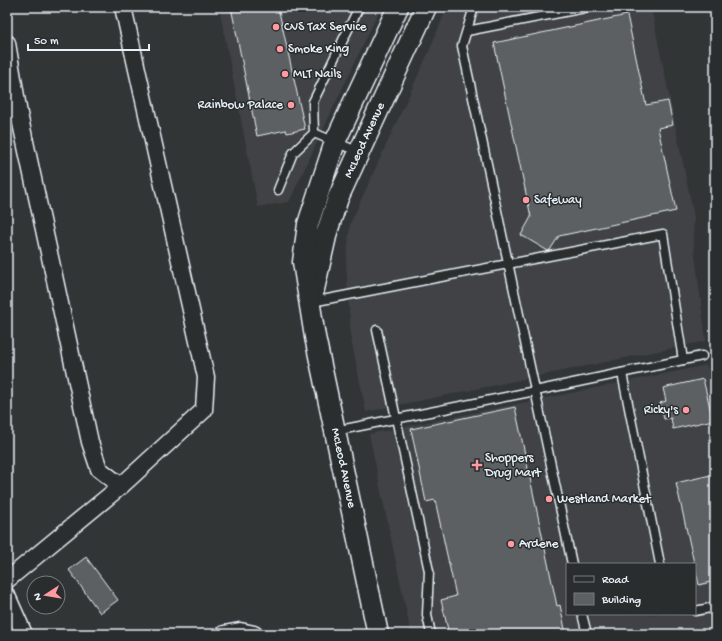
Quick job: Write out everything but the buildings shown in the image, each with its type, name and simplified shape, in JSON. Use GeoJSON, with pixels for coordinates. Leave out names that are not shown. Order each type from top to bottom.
{"type":"FeatureCollection","features":[{"type":"Feature","properties":{"kind":"street"},"geometry":{"type":"LineString","coordinates":[[7,580],[121,486],[204,410],[206,377],[123,7]]}},
{"type":"Feature","properties":{"kind":"street","name":"McLeod Avenue"},"geometry":{"type":"LineString","coordinates":[[378,634],[315,336],[311,302],[303,262],[308,224],[335,142],[398,7]]}},
{"type":"Feature","properties":{"kind":"street","name":"McLeod Avenue"},"geometry":{"type":"LineString","coordinates":[[311,302],[336,205],[426,7]]}},
{"type":"Feature","properties":{"kind":"street"},"geometry":{"type":"LineString","coordinates":[[7,43],[13,115],[90,442],[99,469],[121,486]]}},
{"type":"Feature","properties":{"kind":"street"},"geometry":{"type":"LineString","coordinates":[[7,596],[24,634]]}},
{"type":"Feature","properties":{"kind":"street"},"geometry":{"type":"LineString","coordinates":[[224,634],[240,631],[254,634]]}},
{"type":"Feature","properties":{"kind":"lane"},"geometry":{"type":"LineString","coordinates":[[278,190],[293,153],[314,133],[313,102],[359,7]]}},
{"type":"Feature","properties":{"kind":"lane"},"geometry":{"type":"LineString","coordinates":[[474,7],[462,46],[572,563]]}},
{"type":"Feature","properties":{"kind":"lane"},"geometry":{"type":"LineString","coordinates":[[467,30],[590,7]]}},
{"type":"Feature","properties":{"kind":"lane"},"geometry":{"type":"LineString","coordinates":[[314,133],[359,152]]}},
{"type":"Feature","properties":{"kind":"lane"},"geometry":{"type":"LineString","coordinates":[[311,302],[663,234],[683,360]]}},
{"type":"Feature","properties":{"kind":"lane"},"geometry":{"type":"LineString","coordinates":[[377,330],[429,571],[427,615],[431,634]]}},
{"type":"Feature","properties":{"kind":"lane"},"geometry":{"type":"LineString","coordinates":[[335,431],[702,356]]}},
{"type":"Feature","properties":{"kind":"lane"},"geometry":{"type":"LineString","coordinates":[[622,373],[660,563]]}},
{"type":"Feature","properties":{"kind":"lane"},"geometry":{"type":"LineString","coordinates":[[696,611],[715,607]]}},
{"type":"Feature","properties":{"kind":"lane"},"geometry":{"type":"LineString","coordinates":[[582,615],[587,634]]}},
{"type":"Feature","properties":{"kind":"shaded area"},"geometry":{"type":"Polygon","coordinates":[[[219,7],[381,7],[289,202],[258,207],[219,7]]]}},
{"type":"Feature","properties":{"kind":"shaded area","name":"Safeway"},"geometry":{"type":"Polygon","coordinates":[[[447,7],[651,7],[694,217],[693,239],[706,341],[366,412],[351,339],[346,264],[350,224],[430,49],[447,7]]]}},
{"type":"Feature","properties":{"kind":"shaded area","name":"Westland Market"},"geometry":{"type":"Polygon","coordinates":[[[707,365],[715,399],[715,634],[411,634],[369,434],[707,365]]]}},
{"type":"Feature","properties":{"kind":"place","name":"CVS Tax Service"},"geometry":{"type":"Point","coordinates":[276,27]}},
{"type":"Feature","properties":{"kind":"place","name":"Smoke King"},"geometry":{"type":"Point","coordinates":[280,49]}},
{"type":"Feature","properties":{"kind":"place","name":"MLT Nails"},"geometry":{"type":"Point","coordinates":[285,74]}},
{"type":"Feature","properties":{"kind":"place","name":"Rainbow Palace"},"geometry":{"type":"Point","coordinates":[291,105]}},
{"type":"Feature","properties":{"kind":"place","name":"Safeway"},"geometry":{"type":"Point","coordinates":[526,200]}},
{"type":"Feature","properties":{"kind":"place","name":"Ricky's"},"geometry":{"type":"Point","coordinates":[686,410]}},
{"type":"Feature","properties":{"kind":"place","name":"Shoppers Drug Mart"},"geometry":{"type":"Point","coordinates":[477,465]}},
{"type":"Feature","properties":{"kind":"place","name":"Westland Market"},"geometry":{"type":"Point","coordinates":[549,499]}},
{"type":"Feature","properties":{"kind":"place","name":"Ardene"},"geometry":{"type":"Point","coordinates":[511,544]}}]}
